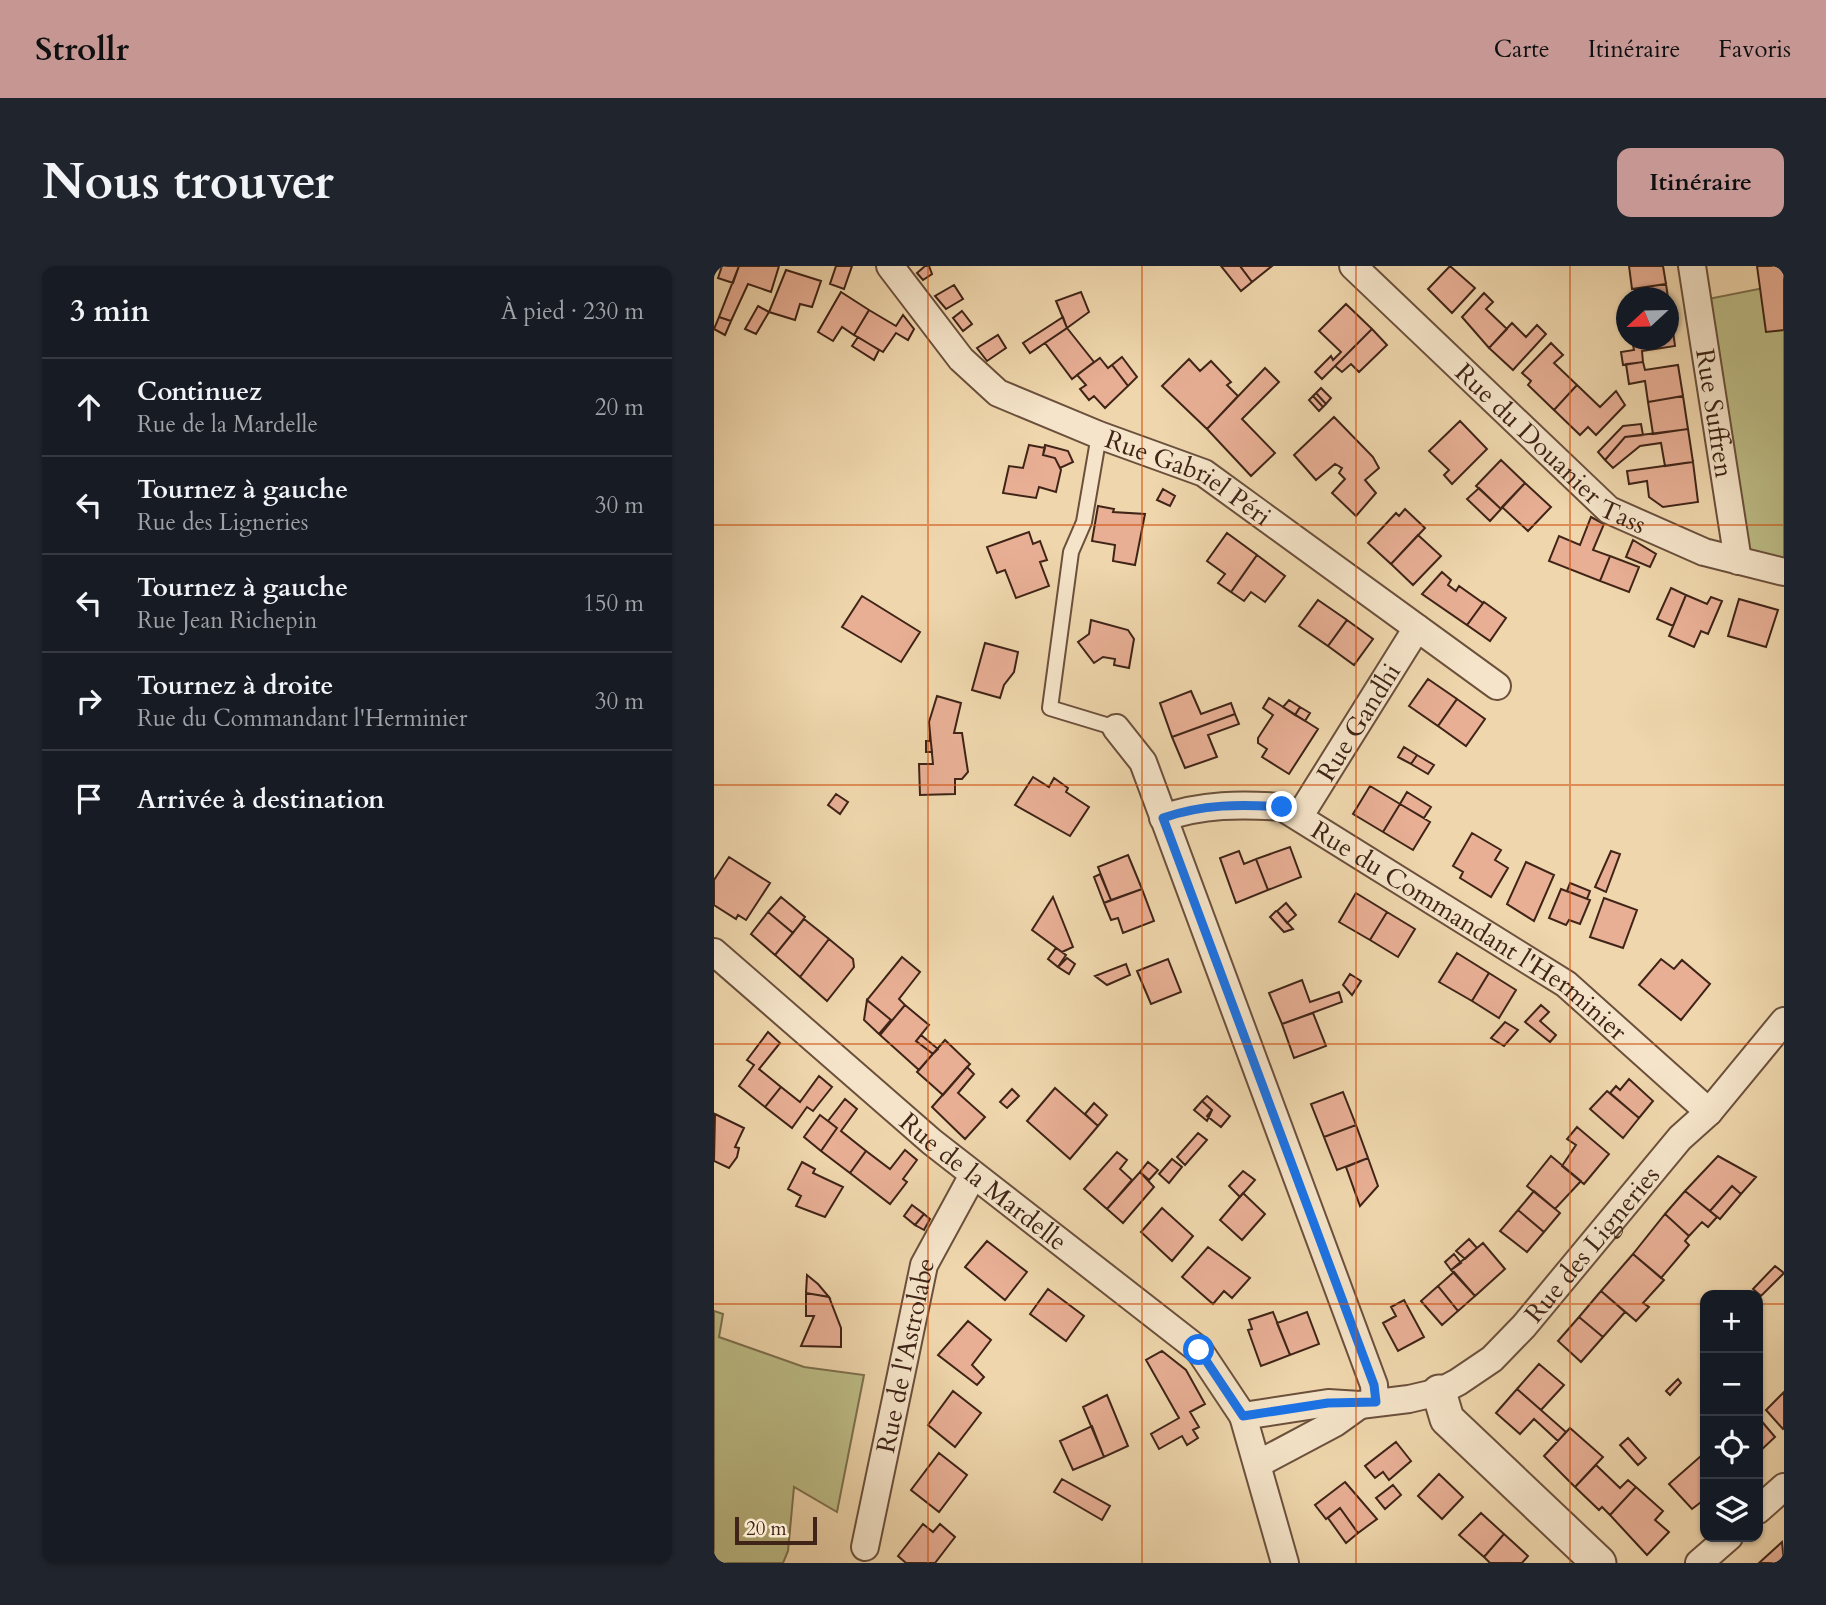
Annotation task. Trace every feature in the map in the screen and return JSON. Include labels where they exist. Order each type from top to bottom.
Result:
[{"type":"street","name":"Rue Gabriel Péri","points":[[890,266],[961,359],[998,393],[1099,436],[1204,473],[1497,686]]},
{"type":"street","name":"Rue du Douanier Tass","points":[[1353,266],[1609,510],[1704,552],[1784,572]]},
{"type":"street","name":"Rue Suffren","points":[[1692,266],[1738,561]]},
{"type":"street","name":"Rue Gandhi","points":[[1299,817],[1417,628]]},
{"type":"street","points":[[1116,728],[1143,762],[1374,1385],[1368,1403]]},
{"type":"street","name":"Rue du Commandant l'Herminier","points":[[1163,818],[1181,811],[1244,804],[1282,807],[1566,984],[1709,1112]]},
{"type":"street","name":"Rue de la Mardelle","points":[[714,952],[973,1175],[1199,1350],[1243,1416]]},
{"type":"street","name":"Rue des Ligneries","points":[[1243,1416],[1328,1403],[1368,1403],[1439,1392],[1492,1359],[1681,1138],[1709,1112],[1784,1021]]},
{"type":"street","name":"Rue de l'Astrolabe","points":[[865,1547],[924,1265],[973,1175]]},
{"type":"street","points":[[1439,1392],[1447,1419],[1599,1563]]},
{"type":"street","name":"Rue des Ligneries","points":[[1258,1464],[1368,1403]]},
{"type":"street","points":[[1243,1416],[1289,1559]]},
{"type":"street","points":[[1763,1506],[1784,1487]]},
{"type":"street","points":[[1699,1563],[1722,1542]]},
{"type":"lane","points":[[1099,436],[1084,522],[1071,552],[1050,708],[1116,728]]},
{"type":"green space","points":[[1784,284],[1784,572],[1738,561],[1698,301]]},
{"type":"green space","points":[[714,1311],[723,1314],[719,1337],[804,1367],[864,1375],[837,1512],[794,1487],[788,1551],[783,1563],[714,1563]]},
{"type":"building","points":[[722,266],[739,266],[733,283],[718,278]]},
{"type":"building","points":[[739,266],[779,266],[771,292],[748,284],[731,321],[719,317]]},
{"type":"building","points":[[836,266],[852,266],[844,289],[830,284]]},
{"type":"building","points":[[929,266],[932,274],[923,280],[917,273]]},
{"type":"building","points":[[1221,266],[1240,266],[1252,282],[1241,291]]},
{"type":"building","points":[[1240,266],[1272,266],[1252,282]]},
{"type":"building","points":[[1450,266],[1475,288],[1452,313],[1428,289]]},
{"type":"building","points":[[1629,266],[1663,266],[1666,284],[1632,287]]},
{"type":"building","points":[[1757,266],[1784,266],[1784,330],[1766,332]]},
{"type":"building","points":[[786,270],[821,281],[812,307],[800,304],[795,320],[769,312]]},
{"type":"building","points":[[1666,284],[1666,287],[1646,287]]},
{"type":"building","points":[[954,285],[963,299],[946,309],[935,296]]},
{"type":"building","points":[[841,292],[869,310],[854,335],[842,327],[833,341],[818,332]]},
{"type":"building","points":[[1081,292],[1089,312],[1067,328],[1056,301]]},
{"type":"building","points":[[1484,293],[1493,302],[1486,309],[1507,329],[1489,348],[1462,317]]},
{"type":"building","points":[[1346,304],[1372,329],[1322,379],[1315,372],[1331,356],[1333,360],[1341,352],[1319,331]]},
{"type":"building","points":[[758,306],[769,312],[756,334],[745,329]]},
{"type":"building","points":[[869,310],[896,326],[903,315],[914,329],[908,340],[896,333],[883,352],[854,335]]},
{"type":"building","points":[[962,311],[972,324],[963,331],[953,318]]},
{"type":"building","points":[[719,317],[731,321],[725,335],[714,329]]},
{"type":"building","points":[[1063,317],[1067,328],[1030,353],[1023,343]]},
{"type":"building","points":[[1512,323],[1526,337],[1537,325],[1546,334],[1513,370],[1489,348]]},
{"type":"building","points":[[1067,328],[1094,362],[1072,379],[1045,343]]},
{"type":"building","points":[[1372,329],[1387,345],[1359,372],[1351,364],[1342,372],[1335,366]]},
{"type":"building","points":[[998,335],[1006,348],[987,361],[977,348]]},
{"type":"building","points":[[858,337],[879,350],[874,360],[852,346]]},
{"type":"building","points":[[1551,343],[1563,355],[1554,363],[1577,385],[1554,410],[1528,385],[1531,381],[1522,373]]},
{"type":"building","points":[[1649,350],[1642,351],[1643,362],[1623,365],[1621,352]]},
{"type":"building","points":[[1122,357],[1137,377],[1128,386],[1112,365]]},
{"type":"building","points":[[1100,358],[1108,368],[1112,365],[1128,386],[1105,408],[1094,396],[1089,400],[1080,389],[1086,385],[1077,375]]},
{"type":"building","points":[[1189,359],[1200,371],[1211,361],[1231,382],[1227,385],[1238,396],[1207,429],[1162,386]]},
{"type":"building","points":[[1643,362],[1645,370],[1678,365],[1683,396],[1648,402],[1645,381],[1629,384],[1626,364]]},
{"type":"building","points":[[1265,368],[1279,382],[1242,419],[1275,453],[1251,476],[1207,429]]},
{"type":"building","points":[[1577,385],[1600,407],[1616,391],[1625,405],[1596,435],[1588,427],[1580,435],[1554,410]]},
{"type":"building","points":[[1321,388],[1331,398],[1326,404],[1316,393]]},
{"type":"building","points":[[1316,393],[1326,404],[1323,407],[1313,396]]},
{"type":"building","points":[[1313,396],[1323,407],[1319,411],[1309,400]]},
{"type":"building","points":[[1683,396],[1688,429],[1653,434],[1648,402]]},
{"type":"building","points":[[1334,417],[1373,457],[1379,468],[1365,480],[1376,493],[1356,516],[1332,493],[1345,479],[1339,473],[1342,468],[1335,464],[1316,480],[1294,455]]},
{"type":"building","points":[[1460,421],[1487,449],[1452,484],[1444,475],[1449,470],[1429,451]]},
{"type":"building","points":[[1641,424],[1643,435],[1625,437],[1605,460],[1598,452],[1623,426]]},
{"type":"building","points":[[1688,429],[1693,462],[1665,466],[1661,443],[1640,446],[1613,468],[1605,460],[1625,437]]},
{"type":"building","points":[[1029,445],[1045,448],[1043,455],[1055,458],[1061,470],[1056,492],[1039,487],[1036,498],[1003,493],[1009,466],[1023,468]]},
{"type":"building","points":[[1045,445],[1068,451],[1073,462],[1060,468],[1055,458],[1043,455]]},
{"type":"building","points":[[1501,460],[1525,483],[1501,509],[1476,486]]},
{"type":"building","points":[[1693,462],[1698,502],[1663,507],[1649,497],[1647,481],[1629,484],[1627,471]]},
{"type":"building","points":[[1525,483],[1551,507],[1528,531],[1502,507]]},
{"type":"building","points":[[1479,488],[1501,509],[1490,521],[1467,499]]},
{"type":"building","points":[[1163,489],[1175,496],[1170,506],[1157,500]]},
{"type":"building","points":[[1098,506],[1114,509],[1113,512],[1145,514],[1135,565],[1113,561],[1115,545],[1092,541]]},
{"type":"building","points":[[1405,509],[1425,528],[1391,564],[1368,543],[1396,513],[1399,516]]},
{"type":"building","points":[[1591,517],[1604,524],[1593,550],[1610,556],[1600,581],[1549,561],[1559,536],[1580,545]]},
{"type":"building","points":[[1029,532],[1033,544],[1040,541],[1047,560],[1040,562],[1049,586],[1016,598],[1005,570],[997,573],[987,547]]},
{"type":"building","points":[[1227,533],[1257,555],[1231,592],[1218,583],[1225,574],[1207,561]]},
{"type":"building","points":[[1418,535],[1441,556],[1413,585],[1391,564]]},
{"type":"building","points":[[1633,540],[1656,554],[1650,567],[1626,557]]},
{"type":"building","points":[[1257,555],[1285,576],[1265,602],[1251,592],[1244,601],[1231,592]]},
{"type":"building","points":[[1610,556],[1639,567],[1629,592],[1600,581]]},
{"type":"building","points":[[1442,572],[1451,580],[1448,585],[1456,591],[1459,586],[1483,603],[1467,625],[1422,594]]},
{"type":"building","points":[[1671,588],[1686,595],[1673,626],[1657,619]]},
{"type":"building","points":[[1686,595],[1707,604],[1711,597],[1722,601],[1708,634],[1701,631],[1694,647],[1669,636]]},
{"type":"building","points":[[862,596],[920,632],[901,662],[842,627]]},
{"type":"building","points":[[1739,599],[1778,610],[1766,647],[1728,636]]},
{"type":"building","points":[[1318,600],[1347,620],[1328,646],[1299,626]]},
{"type":"building","points":[[1484,602],[1506,618],[1490,641],[1467,625]]},
{"type":"building","points":[[1091,620],[1128,630],[1134,639],[1129,668],[1114,665],[1115,659],[1103,657],[1094,663],[1078,642],[1089,634]]},
{"type":"building","points":[[1347,620],[1373,639],[1354,665],[1328,646]]},
{"type":"building","points":[[985,643],[1018,652],[1014,672],[1004,685],[1000,698],[972,690]]},
{"type":"building","points":[[1428,679],[1457,699],[1438,726],[1409,706]]},
{"type":"building","points":[[1191,691],[1201,714],[1231,703],[1235,714],[1172,737],[1160,703]]},
{"type":"building","points":[[937,696],[961,703],[954,733],[962,733],[968,772],[962,779],[955,779],[955,794],[920,795],[919,764],[933,764],[929,722]]},
{"type":"building","points":[[1269,698],[1318,729],[1289,774],[1262,757],[1267,749],[1258,743],[1258,738],[1273,715],[1263,708]]},
{"type":"building","points":[[1457,699],[1485,719],[1466,746],[1438,726]]},
{"type":"building","points":[[1289,700],[1300,707],[1295,715],[1283,707]]},
{"type":"building","points":[[1300,707],[1310,713],[1305,721],[1295,715]]},
{"type":"building","points":[[1235,714],[1239,724],[1208,735],[1217,757],[1185,768],[1172,737]]},
{"type":"building","points":[[930,734],[932,752],[926,752],[926,741],[930,741]]},
{"type":"building","points":[[1404,747],[1417,755],[1411,764],[1398,757]]},
{"type":"building","points":[[1417,755],[1434,765],[1428,774],[1411,764]]},
{"type":"building","points":[[1033,777],[1049,787],[1054,778],[1068,788],[1066,792],[1089,807],[1070,836],[1015,805]]},
{"type":"building","points":[[1370,786],[1400,804],[1383,832],[1353,814]]},
{"type":"building","points":[[1407,792],[1431,807],[1424,818],[1400,804]]},
{"type":"building","points":[[836,794],[848,802],[840,814],[828,805]]},
{"type":"building","points":[[1400,804],[1430,822],[1413,850],[1383,832]]},
{"type":"building","points":[[1472,833],[1501,850],[1495,860],[1508,868],[1491,897],[1460,878],[1463,872],[1453,866]]},
{"type":"building","points":[[1290,847],[1301,877],[1268,890],[1256,859]]},
{"type":"building","points":[[1239,851],[1244,864],[1256,859],[1268,890],[1236,903],[1220,858]]},
{"type":"building","points":[[1611,851],[1620,854],[1606,892],[1595,887]]},
{"type":"building","points":[[1128,855],[1142,889],[1111,900],[1098,867]]},
{"type":"building","points":[[729,857],[770,883],[746,920],[738,915],[736,919],[714,905],[714,880]]},
{"type":"building","points":[[1526,862],[1554,875],[1534,921],[1507,904]]},
{"type":"building","points":[[1100,874],[1111,900],[1104,903],[1094,877]]},
{"type":"building","points":[[1570,883],[1590,891],[1587,899],[1567,891]]},
{"type":"building","points":[[1142,889],[1154,921],[1123,933],[1118,918],[1111,920],[1104,903]]},
{"type":"building","points":[[1561,889],[1590,900],[1580,924],[1569,920],[1566,925],[1549,918]]},
{"type":"building","points":[[1356,893],[1387,912],[1370,940],[1339,922]]},
{"type":"building","points":[[781,897],[805,917],[793,933],[768,912]]},
{"type":"building","points":[[1053,897],[1073,947],[1062,952],[1032,930]]},
{"type":"building","points":[[1604,898],[1637,910],[1623,948],[1590,937]]},
{"type":"building","points":[[1286,903],[1296,915],[1287,923],[1277,911]]},
{"type":"building","points":[[1276,911],[1293,929],[1284,932],[1270,917]]},
{"type":"building","points":[[768,912],[793,933],[775,955],[751,934]]},
{"type":"building","points":[[1387,912],[1415,929],[1398,957],[1370,940]]},
{"type":"building","points":[[804,919],[829,939],[800,977],[775,955]]},
{"type":"building","points":[[829,939],[853,959],[854,967],[827,1001],[800,977]]},
{"type":"building","points":[[1056,948],[1066,955],[1058,967],[1048,959]]},
{"type":"building","points":[[1457,953],[1489,973],[1472,1001],[1439,982]]},
{"type":"building","points":[[902,957],[920,972],[899,999],[905,1005],[880,1035],[891,1020],[867,1000]]},
{"type":"building","points":[[1067,958],[1075,964],[1069,974],[1058,967]]},
{"type":"building","points":[[1168,959],[1181,992],[1151,1004],[1137,971]]},
{"type":"building","points":[[1661,959],[1674,969],[1682,960],[1710,984],[1681,1020],[1639,985]]},
{"type":"building","points":[[1126,964],[1130,975],[1107,985],[1095,976]]},
{"type":"building","points":[[1489,973],[1516,990],[1499,1018],[1472,1001]]},
{"type":"building","points":[[1350,974],[1361,981],[1352,995],[1343,985]]},
{"type":"building","points":[[1302,980],[1310,1002],[1339,992],[1342,1002],[1282,1024],[1269,993]]},
{"type":"building","points":[[867,1000],[891,1020],[879,1034],[864,1020]]},
{"type":"building","points":[[905,1005],[929,1025],[916,1041],[933,1054],[919,1070],[880,1035]]},
{"type":"building","points":[[1541,1005],[1549,1012],[1540,1021],[1556,1035],[1550,1042],[1525,1022]]},
{"type":"building","points":[[1313,1013],[1326,1046],[1294,1058],[1282,1024]]},
{"type":"building","points":[[1505,1022],[1518,1030],[1504,1046],[1491,1038]]},
{"type":"building","points":[[768,1032],[780,1043],[759,1069],[781,1087],[765,1107],[739,1086],[754,1065],[747,1060]]},
{"type":"building","points":[[921,1035],[938,1049],[933,1054],[916,1041]]},
{"type":"building","points":[[945,1040],[970,1064],[943,1095],[917,1072]]},
{"type":"building","points":[[967,1067],[974,1074],[958,1093],[985,1117],[965,1139],[932,1107]]},
{"type":"building","points":[[819,1076],[832,1087],[813,1111],[807,1107],[792,1128],[765,1107],[781,1087],[800,1102]]},
{"type":"building","points":[[1629,1079],[1653,1101],[1639,1118],[1610,1093],[1616,1086],[1620,1090]]},
{"type":"building","points":[[1055,1088],[1098,1126],[1070,1159],[1027,1121]]},
{"type":"building","points":[[1012,1089],[1019,1096],[1007,1108],[1000,1102]]},
{"type":"building","points":[[1607,1091],[1639,1118],[1623,1138],[1590,1109]]},
{"type":"building","points":[[1343,1092],[1356,1125],[1324,1137],[1311,1104]]},
{"type":"building","points":[[1207,1096],[1230,1116],[1221,1127],[1207,1116],[1212,1110],[1202,1101]]},
{"type":"building","points":[[845,1099],[857,1109],[841,1131],[866,1151],[850,1173],[821,1151],[837,1128],[828,1121]]},
{"type":"building","points":[[1202,1101],[1212,1110],[1207,1121],[1194,1110]]},
{"type":"building","points":[[1094,1103],[1107,1115],[1098,1126],[1085,1114]]},
{"type":"building","points":[[715,1114],[744,1128],[735,1147],[739,1148],[737,1157],[729,1168],[714,1161]]},
{"type":"building","points":[[820,1115],[837,1128],[821,1151],[804,1137]]},
{"type":"building","points":[[1356,1125],[1368,1158],[1337,1170],[1324,1137]]},
{"type":"building","points":[[1577,1127],[1609,1154],[1584,1184],[1562,1166],[1576,1145],[1567,1139]]},
{"type":"building","points":[[1198,1133],[1207,1140],[1185,1165],[1177,1157]]},
{"type":"building","points":[[905,1150],[917,1160],[903,1179],[907,1182],[890,1204],[850,1173],[866,1151],[890,1169]]},
{"type":"building","points":[[1117,1152],[1127,1160],[1120,1169],[1132,1180],[1107,1209],[1084,1189]]},
{"type":"building","points":[[1551,1156],[1581,1181],[1555,1209],[1527,1186]]},
{"type":"building","points":[[1718,1156],[1756,1177],[1741,1194],[1732,1186],[1710,1211],[1685,1191]]},
{"type":"building","points":[[1368,1158],[1378,1186],[1360,1206],[1346,1167]]},
{"type":"building","points":[[1172,1159],[1182,1167],[1169,1183],[1159,1174]]},
{"type":"building","points":[[802,1162],[815,1169],[813,1173],[843,1187],[825,1217],[796,1206],[801,1196],[788,1189]]},
{"type":"building","points":[[1148,1162],[1158,1170],[1149,1180],[1140,1172]]},
{"type":"building","points":[[1243,1171],[1255,1180],[1240,1197],[1229,1186]]},
{"type":"building","points":[[1140,1172],[1154,1187],[1123,1223],[1107,1209]]},
{"type":"building","points":[[1732,1186],[1741,1194],[1720,1219],[1710,1211]]},
{"type":"building","points":[[1534,1191],[1560,1213],[1544,1232],[1518,1210]]},
{"type":"building","points":[[1685,1191],[1717,1217],[1708,1227],[1702,1222],[1689,1236],[1665,1214]]},
{"type":"building","points":[[1243,1193],[1265,1214],[1242,1240],[1220,1220]]},
{"type":"building","points":[[912,1205],[924,1214],[915,1225],[904,1216]]},
{"type":"building","points":[[1162,1208],[1193,1236],[1172,1261],[1141,1232]]},
{"type":"building","points":[[1518,1210],[1544,1232],[1527,1252],[1500,1231]]},
{"type":"building","points":[[924,1214],[930,1219],[924,1230],[915,1225]]},
{"type":"building","points":[[1665,1214],[1689,1236],[1685,1241],[1689,1245],[1661,1278],[1633,1254]]},
{"type":"building","points":[[1469,1239],[1477,1248],[1465,1259],[1456,1251]]},
{"type":"building","points":[[987,1241],[1027,1272],[1005,1300],[965,1267]]},
{"type":"building","points":[[1483,1243],[1505,1269],[1475,1296],[1451,1270]]},
{"type":"building","points":[[1208,1247],[1250,1278],[1232,1298],[1224,1291],[1213,1304],[1182,1277]]},
{"type":"building","points":[[1454,1254],[1461,1263],[1451,1270],[1445,1262]]},
{"type":"building","points":[[1633,1254],[1664,1280],[1643,1303],[1649,1307],[1636,1321],[1601,1291]]},
{"type":"building","points":[[1775,1266],[1784,1273],[1763,1294],[1763,1290],[1753,1289]]},
{"type":"building","points":[[1454,1272],[1475,1296],[1458,1311],[1438,1286]]},
{"type":"building","points":[[807,1275],[818,1284],[829,1297],[806,1293]]},
{"type":"building","points":[[1438,1286],[1458,1311],[1442,1325],[1421,1301]]},
{"type":"building","points":[[1048,1289],[1084,1316],[1066,1341],[1030,1314]]},
{"type":"building","points":[[1601,1291],[1625,1312],[1603,1337],[1579,1317]]},
{"type":"building","points":[[806,1293],[829,1297],[841,1328],[841,1347],[801,1346],[814,1316],[806,1316]]},
{"type":"building","points":[[1404,1300],[1424,1337],[1398,1351],[1383,1323],[1396,1316],[1391,1307]]},
{"type":"building","points":[[1273,1312],[1290,1355],[1261,1366],[1248,1330],[1252,1329],[1249,1320]]},
{"type":"building","points":[[1307,1312],[1319,1344],[1290,1355],[1277,1323]]},
{"type":"building","points":[[1579,1317],[1603,1337],[1581,1362],[1558,1341]]},
{"type":"building","points":[[968,1321],[991,1340],[972,1365],[984,1377],[977,1385],[938,1355]]},
{"type":"building","points":[[1162,1351],[1186,1370],[1205,1404],[1190,1412],[1199,1427],[1193,1430],[1198,1438],[1187,1445],[1182,1436],[1159,1449],[1151,1434],[1179,1418],[1146,1360]]},
{"type":"building","points":[[1539,1364],[1564,1385],[1541,1410],[1517,1389]]},
{"type":"building","points":[[1678,1379],[1681,1383],[1670,1395],[1666,1391]]},
{"type":"building","points":[[1517,1389],[1566,1432],[1558,1441],[1534,1419],[1520,1434],[1496,1413]]},
{"type":"building","points":[[953,1391],[981,1413],[955,1447],[928,1425]]},
{"type":"building","points":[[1784,1392],[1784,1428],[1783,1429],[1766,1410]]},
{"type":"building","points":[[1107,1395],[1128,1446],[1104,1457],[1083,1407]]},
{"type":"building","points":[[1763,1423],[1775,1437],[1763,1448]]},
{"type":"building","points":[[1092,1426],[1104,1457],[1073,1470],[1060,1441]]},
{"type":"building","points":[[1570,1428],[1603,1457],[1575,1487],[1544,1456]]},
{"type":"building","points":[[1628,1438],[1646,1458],[1638,1465],[1620,1445]]},
{"type":"building","points":[[1396,1442],[1411,1461],[1389,1480],[1383,1472],[1375,1478],[1365,1466]]},
{"type":"building","points":[[939,1453],[967,1475],[939,1512],[911,1490]]},
{"type":"building","points":[[1700,1457],[1700,1503],[1692,1509],[1669,1484]]},
{"type":"building","points":[[1596,1465],[1620,1488],[1628,1480],[1636,1487],[1610,1515],[1602,1507],[1599,1510],[1575,1487]]},
{"type":"building","points":[[1439,1474],[1463,1497],[1442,1519],[1418,1496]]},
{"type":"building","points":[[1062,1479],[1110,1506],[1102,1520],[1054,1492]]},
{"type":"building","points":[[1345,1482],[1377,1519],[1358,1533],[1340,1508],[1326,1519],[1315,1505]]},
{"type":"building","points":[[1393,1485],[1401,1495],[1385,1509],[1376,1498]]},
{"type":"building","points":[[1636,1487],[1663,1511],[1655,1520],[1669,1532],[1647,1555],[1610,1515]]},
{"type":"building","points":[[1340,1508],[1358,1533],[1346,1543],[1328,1518]]},
{"type":"building","points":[[1481,1513],[1504,1534],[1484,1557],[1459,1535]]},
{"type":"building","points":[[923,1524],[933,1532],[940,1524],[955,1537],[935,1563],[906,1563],[898,1556]]},
{"type":"building","points":[[1504,1534],[1528,1556],[1522,1563],[1490,1563],[1484,1557]]},
{"type":"building","points":[[1782,1542],[1784,1563],[1759,1563]]},
{"type":"route","points":[[1199,1350],[1243,1416],[1328,1403],[1360,1405],[1376,1402],[1374,1385],[1163,818],[1181,811],[1244,804],[1282,807]]}]
